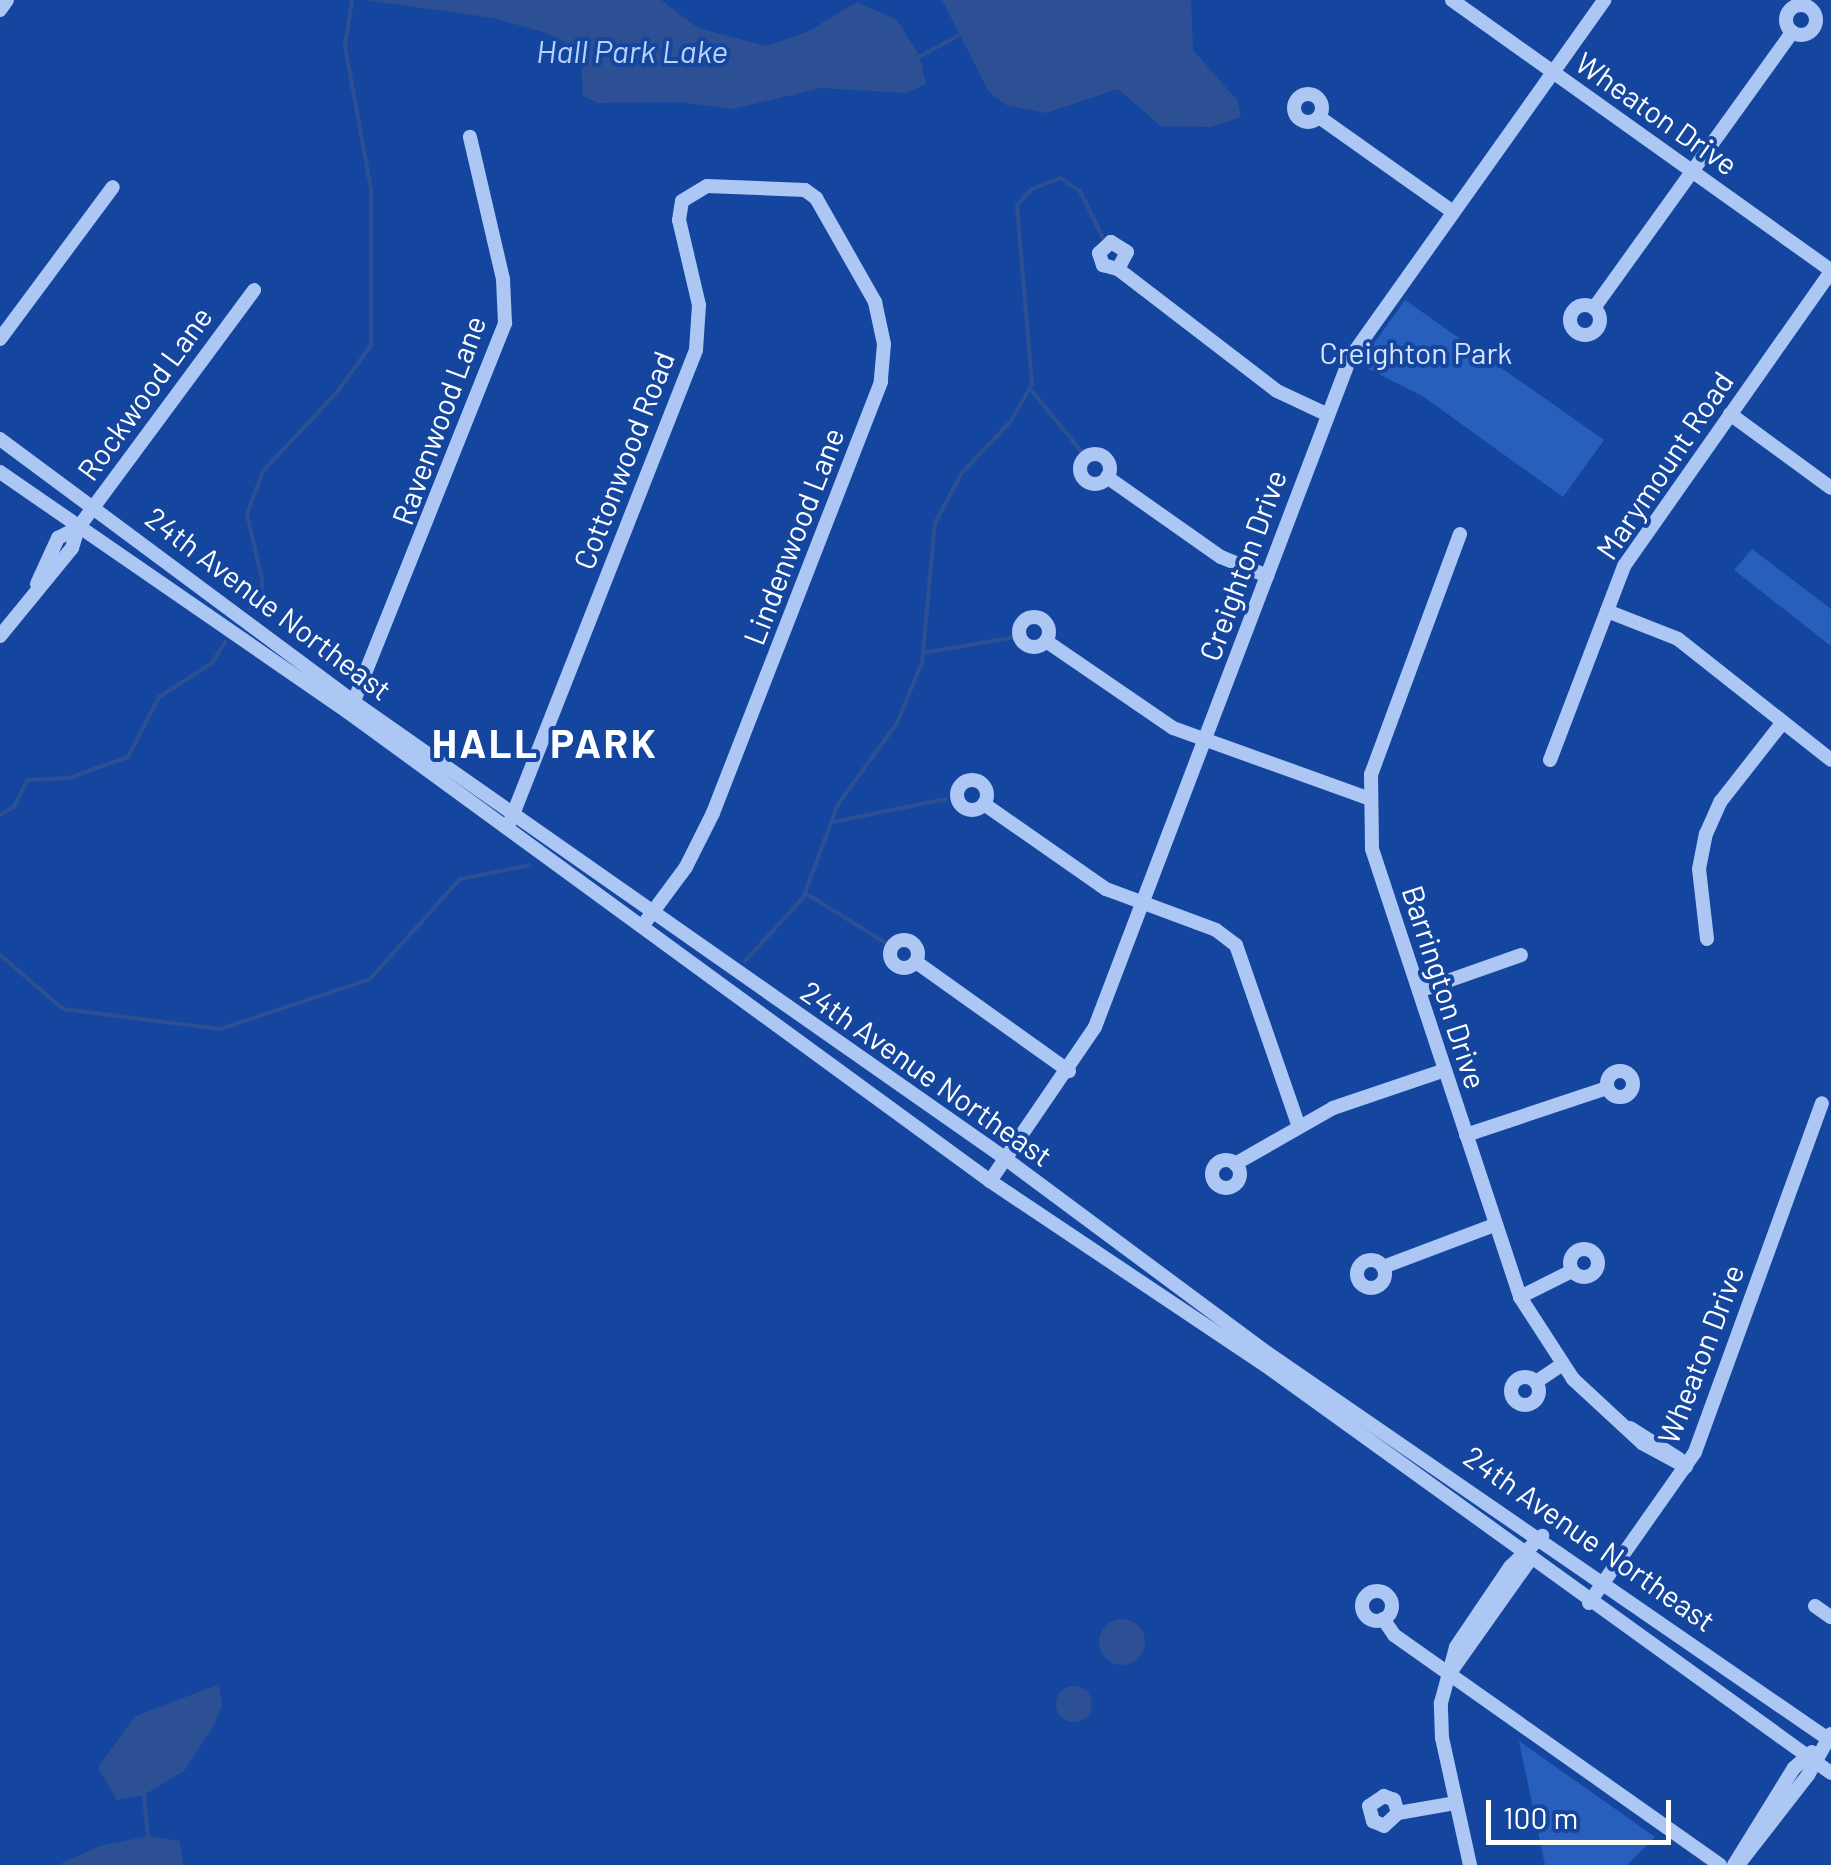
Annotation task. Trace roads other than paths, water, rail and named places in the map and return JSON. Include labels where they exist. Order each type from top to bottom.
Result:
[{"type":"street","points":[[0,10],[7,0]]},
{"type":"street","name":"Wheaton Drive","points":[[1452,0],[1831,271]]},
{"type":"street","name":"Creighton Drive","points":[[990,1181],[1095,1027],[1350,358],[1604,0]]},
{"type":"street","points":[[1594,308],[1792,32]]},
{"type":"street","points":[[1319,116],[1452,212]]},
{"type":"street","name":"Ravenwood Lane","points":[[352,708],[506,323],[503,279],[470,137]]},
{"type":"street","points":[[0,340],[113,187]]},
{"type":"street","name":"Cottonwood Road","points":[[510,822],[696,350],[700,314],[680,220],[682,201],[697,187],[778,187]]},
{"type":"street","name":"Lindenwood Lane","points":[[647,919],[686,868],[713,813],[881,382],[882,330],[869,290],[816,198],[778,187]]},
{"type":"street","points":[[1118,270],[1278,391],[1326,414]]},
{"type":"street","name":"Marymount Road","points":[[1550,760],[1632,552],[1831,271]]},
{"type":"street","name":"Rockwood Lane","points":[[0,636],[36,586],[58,538],[78,528],[254,290]]},
{"type":"street","points":[[1730,414],[1831,488]]},
{"type":"street","name":"24th Avenue Northeast","points":[[0,438],[94,506],[352,708],[510,822],[647,919],[1006,1159],[1266,1352],[1542,1536],[1830,1738]]},
{"type":"street","name":"24th Avenue Northeast","points":[[0,472],[78,528],[352,708]]},
{"type":"street","points":[[1107,478],[1221,557],[1266,576]]},
{"type":"street","name":"Barrington Drive","points":[[1460,534],[1382,738],[1367,798],[1379,876],[1520,1297],[1561,1365],[1626,1426],[1666,1446],[1686,1466]]},
{"type":"street","points":[[1607,611],[1678,639],[1831,760]]},
{"type":"street","points":[[1046,641],[1161,722],[1367,798]]},
{"type":"street","points":[[1707,939],[1699,869],[1706,834],[1721,801],[1784,722]]},
{"type":"street","points":[[984,804],[1092,881],[1236,945],[1298,1124]]},
{"type":"street","name":"24th Avenue Northeast","points":[[647,919],[990,1181],[1272,1370],[1526,1558],[1831,1773]]},
{"type":"street","points":[[1419,991],[1521,955]]},
{"type":"street","points":[[916,962],[1068,1071]]},
{"type":"street","points":[[1235,1164],[1298,1124],[1444,1070]]},
{"type":"street","points":[[1466,1135],[1607,1088]]},
{"type":"street","name":"Wheaton Drive","points":[[1589,1603],[1686,1466],[1822,1103]]},
{"type":"street","points":[[1383,1267],[1494,1225]]},
{"type":"street","points":[[1520,1297],[1572,1271]]},
{"type":"street","points":[[1536,1382],[1561,1365]]},
{"type":"street","points":[[1470,1865],[1440,1724],[1448,1674],[1456,1647],[1542,1536]]},
{"type":"street","points":[[1814,1606],[1831,1618]]},
{"type":"street","points":[[1383,1619],[1448,1674],[1720,1865]]},
{"type":"street","points":[[1735,1865],[1830,1738]]},
{"type":"street","points":[[1398,1814],[1456,1803]]},
{"type":"water","name":"Hall Park Lake","points":[[364,0],[661,0],[698,28],[766,46],[807,32],[857,2],[897,20],[919,55],[926,84],[906,93],[821,88],[733,109],[678,102],[598,103],[583,96],[581,59],[572,46],[549,34],[494,18]]},
{"type":"water","points":[[942,0],[1191,0],[1193,50],[1238,101],[1241,117],[1211,127],[1161,126],[1118,89],[1046,113],[1006,105],[989,92]]},
{"type":"water","points":[[1122,1619],[1138,1626],[1145,1642],[1138,1658],[1122,1665],[1106,1658],[1099,1642],[1106,1626]]},
{"type":"water","points":[[219,1684],[222,1705],[213,1727],[184,1771],[144,1795],[117,1800],[98,1768],[134,1717]]},
{"type":"water","points":[[1074,1686],[1087,1691],[1092,1704],[1087,1717],[1074,1722],[1061,1717],[1056,1704],[1061,1691]]},
{"type":"water","points":[[149,1836],[180,1841],[183,1865],[58,1865],[100,1846]]},
{"type":"waterway","points":[[250,608],[262,599],[262,579],[247,514],[263,471],[338,391],[371,345],[371,189],[345,46],[352,0]]},
{"type":"waterway","points":[[917,58],[961,34]]},
{"type":"waterway","points":[[745,961],[803,898],[838,804],[897,723],[922,662],[935,523],[961,474],[1011,421],[1032,384],[1017,205],[1032,189],[1060,178],[1080,191],[1104,240]]},
{"type":"waterway","points":[[1032,391],[1086,457]]},
{"type":"waterway","points":[[923,653],[1020,636]]},
{"type":"waterway","points":[[0,815],[14,807],[27,780],[69,778],[128,757],[159,697],[212,663],[225,642]]},
{"type":"waterway","points":[[833,822],[946,799]]},
{"type":"waterway","points":[[0,955],[63,1009],[220,1029],[370,979],[460,879],[530,865]]},
{"type":"waterway","points":[[807,894],[892,947]]},
{"type":"waterway","points":[[144,1795],[148,1838]]},
{"type":"district","name":"HALL PARK","points":[[545,742]]},
{"type":"park label","name":"Creighton Park","points":[[1416,352]]}]
